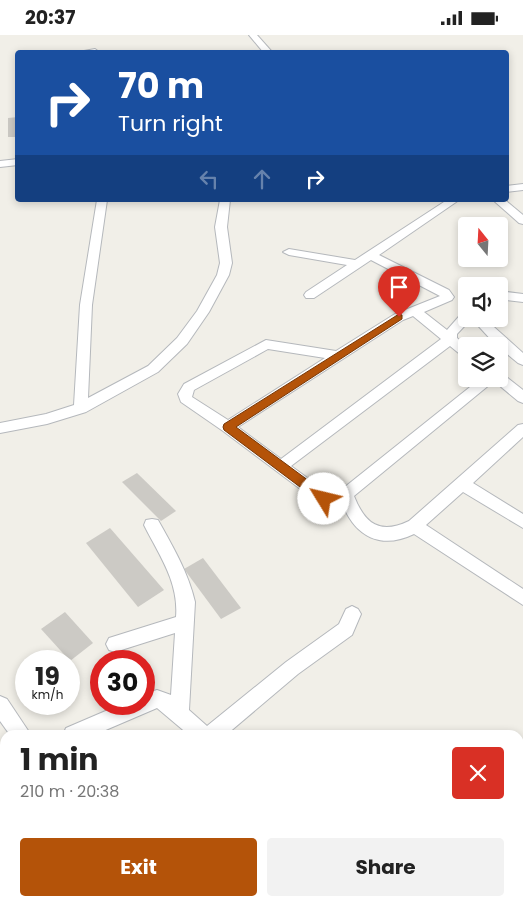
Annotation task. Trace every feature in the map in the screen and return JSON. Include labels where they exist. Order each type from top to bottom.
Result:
[{"type":"street","points":[[254,35],[266,50]]},
{"type":"street","points":[[0,164],[15,162]]},
{"type":"street","points":[[509,189],[523,187]]},
{"type":"street","points":[[81,408],[86,305],[102,202]]},
{"type":"street","points":[[0,428],[47,419],[81,408],[153,369],[182,341],[203,312],[223,275],[226,263],[221,227],[225,202]]},
{"type":"street","points":[[310,295],[451,202]]},
{"type":"street","points":[[500,202],[523,221]]},
{"type":"street","points":[[289,252],[324,257],[357,265]]},
{"type":"street","points":[[228,427],[399,317],[446,299],[447,296],[370,255]]},
{"type":"street","points":[[508,296],[523,298]]},
{"type":"street","points":[[415,311],[458,346]]},
{"type":"street","points":[[280,467],[450,339],[458,326]]},
{"type":"street","points":[[486,327],[523,360]]},
{"type":"street","points":[[338,356],[278,345],[266,345],[186,390],[186,399],[228,427],[324,499],[334,500],[346,494],[479,387]]},
{"type":"street","points":[[508,386],[523,398]]},
{"type":"street","points":[[346,494],[354,514],[363,527],[376,534],[404,533],[415,526],[523,429]]},
{"type":"street","points":[[462,484],[523,522]]},
{"type":"street","points":[[152,525],[181,580],[186,603],[179,713]]},
{"type":"street","points":[[415,526],[523,598]]},
{"type":"street","points":[[218,730],[292,668],[343,631],[352,614]]},
{"type":"street","points":[[115,644],[185,622]]},
{"type":"street","points":[[155,699],[165,701],[198,730]]},
{"type":"street","points":[[0,705],[18,730]]},
{"type":"street","points":[[85,730],[117,715]]},
{"type":"building","points":[[15,117],[15,137],[8,137],[8,118]]},
{"type":"building","points":[[137,473],[176,511],[161,521],[122,482]]},
{"type":"building","points":[[110,528],[164,590],[138,607],[86,543]]},
{"type":"building","points":[[203,558],[241,608],[221,619],[184,569]]},
{"type":"building","points":[[65,612],[93,643],[80,653],[80,650],[60,650],[41,629]]},
{"type":"route","points":[[324,499],[228,427],[399,317]]}]
